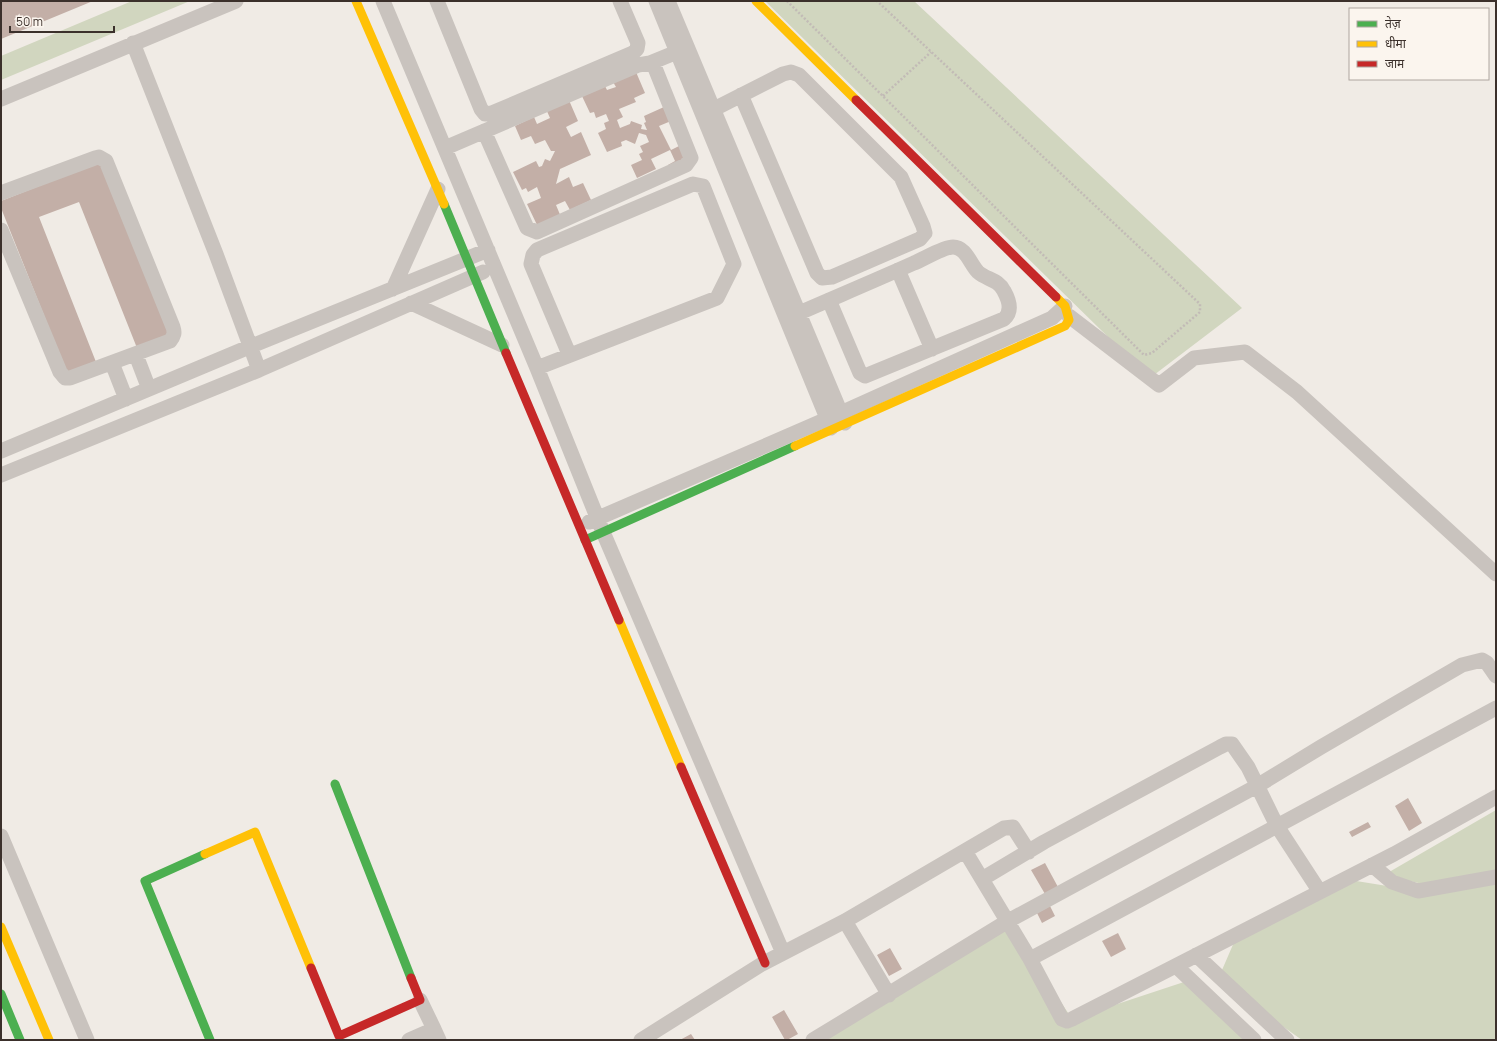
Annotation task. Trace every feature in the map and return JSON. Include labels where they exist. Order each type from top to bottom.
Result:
[{"type":"street","points":[[1,99],[236,1]]},
{"type":"street","points":[[356,1],[468,258],[502,345],[764,963]]},
{"type":"street","points":[[441,2],[481,109],[485,114],[492,113],[633,53],[637,49],[638,43],[620,1]]},
{"type":"street","points":[[656,1],[837,422]]},
{"type":"street","points":[[668,1],[800,313],[837,422]]},
{"type":"street","points":[[756,1],[1067,311],[1159,385],[1194,358],[1245,352],[1297,392],[1496,574]]},
{"type":"street","points":[[386,2],[600,525],[783,953]]},
{"type":"street","points":[[133,43],[216,254],[249,347],[259,370]]},
{"type":"street","points":[[445,148],[638,64],[650,63],[677,52]]},
{"type":"street","points":[[484,131],[527,228],[537,232],[686,166],[690,162],[690,151],[655,68],[650,63]]},
{"type":"street","points":[[714,109],[741,95],[783,74],[791,72],[798,75],[901,176],[923,226],[924,233],[920,239],[832,277],[822,278],[817,273],[741,95]]},
{"type":"street","points":[[1,193],[95,158],[99,157],[106,161],[174,332],[173,338],[170,341],[136,355],[70,378],[65,378],[61,375],[1,230]]},
{"type":"street","points":[[537,368],[569,354],[712,300],[720,294],[734,264],[703,186],[693,184],[537,250],[533,255],[531,264],[569,354]]},
{"type":"street","points":[[393,289],[438,189]]},
{"type":"street","points":[[800,313],[829,300],[948,248],[958,248],[963,251],[977,271],[1000,285],[1008,298],[1010,309],[1004,319],[865,376],[860,372],[829,300]]},
{"type":"street","points":[[1,451],[249,347],[488,250]]},
{"type":"street","points":[[1,475],[259,370],[495,267]]},
{"type":"street","points":[[898,270],[932,349]]},
{"type":"street","points":[[411,303],[502,345]]},
{"type":"street","points":[[582,533],[837,422],[1067,311]]},
{"type":"street","points":[[136,355],[149,389]]},
{"type":"street","points":[[112,363],[126,399]]},
{"type":"street","points":[[813,1040],[1008,921],[1257,786],[1321,747],[1462,666],[1482,660],[1487,663],[1496,676]]},
{"type":"street","points":[[1030,959],[1496,708]]},
{"type":"street","points":[[982,879],[1226,744],[1232,744],[1236,747],[1277,826],[1320,892]]},
{"type":"street","points":[[335,784],[420,1000],[436,1034],[409,1040]]},
{"type":"street","points":[[965,851],[1030,959],[1058,1014],[1062,1019],[1067,1021],[1372,865],[1496,797]]},
{"type":"street","points":[[641,1040],[764,963],[845,921],[1009,826],[1013,827],[1029,852]]},
{"type":"street","points":[[210,1040],[145,881],[255,832],[339,1038],[420,1000]]},
{"type":"street","points":[[1,836],[87,1040]]},
{"type":"street","points":[[1372,865],[1392,882],[1418,891],[1496,877]]},
{"type":"street","points":[[845,921],[888,995]]},
{"type":"street","points":[[1,927],[49,1040]]},
{"type":"street","points":[[1196,956],[1287,1040]]},
{"type":"street","points":[[1176,966],[1254,1040]]},
{"type":"street","points":[[1,994],[20,1040]]},
{"type":"path","points":[[787,1],[1144,355],[1152,353],[1200,312],[1200,304],[877,1]]},
{"type":"path","points":[[883,96],[932,52]]},
{"type":"green space","points":[[132,1],[190,1],[1,80],[1,56]]},
{"type":"green space","points":[[765,1],[914,1],[1242,308],[1150,378]]},
{"type":"green space","points":[[1496,810],[1496,873],[1440,888],[1384,875]]},
{"type":"green space","points":[[1344,879],[1418,891],[1496,883],[1496,1040],[1302,1040],[1236,993],[1219,977],[1238,933]]},
{"type":"green space","points":[[1008,921],[1072,1019],[1190,980],[1254,1040],[822,1040]]},
{"type":"building","points":[[1,1],[93,1],[1,39]]},
{"type":"building","points":[[636,72],[645,93],[634,98],[636,102],[619,109],[623,117],[617,120],[620,128],[630,124],[631,121],[642,125],[641,129],[647,130],[644,123],[646,122],[644,116],[664,107],[671,121],[659,126],[671,150],[681,145],[687,158],[669,167],[668,165],[675,161],[670,150],[651,159],[656,169],[637,178],[631,165],[642,160],[639,154],[643,152],[640,146],[649,142],[646,135],[639,133],[635,144],[626,140],[621,142],[622,146],[607,152],[598,133],[606,129],[604,123],[609,121],[606,114],[596,118],[594,112],[590,113],[581,94],[604,84],[607,90],[616,87],[613,82]]},
{"type":"building","points":[[568,98],[578,121],[566,127],[571,137],[581,132],[591,155],[560,169],[556,184],[569,177],[573,187],[583,183],[591,200],[570,210],[565,201],[556,205],[561,217],[538,227],[527,204],[541,198],[537,187],[528,192],[526,188],[522,190],[513,172],[536,161],[539,167],[542,166],[545,159],[550,161],[555,151],[551,151],[545,140],[535,144],[531,136],[521,140],[515,126],[534,117],[537,124],[550,118],[546,109]]},
{"type":"building","points":[[100,162],[169,335],[137,348],[79,202],[39,217],[96,362],[67,373],[1,208],[1,201]]},
{"type":"building","points":[[1408,798],[1422,823],[1409,831],[1395,806]]},
{"type":"building","points":[[1368,822],[1371,827],[1352,837],[1349,832]]},
{"type":"building","points":[[1045,863],[1058,887],[1045,894],[1031,870]]},
{"type":"building","points":[[1050,906],[1055,916],[1042,923],[1037,913]]},
{"type":"building","points":[[1118,933],[1126,949],[1111,957],[1102,941]]},
{"type":"building","points":[[890,948],[902,969],[889,976],[877,955]]},
{"type":"building","points":[[784,1010],[798,1034],[787,1040],[785,1040],[772,1017]]},
{"type":"building","points":[[691,1034],[695,1040],[680,1040]]},
{"type":"traffic: fast","points":[[444,204],[506,353]]},
{"type":"traffic: fast","points":[[585,540],[795,446]]},
{"type":"traffic: fast","points":[[335,784],[411,978]]},
{"type":"traffic: fast","points":[[205,854],[145,881],[210,1040]]},
{"type":"traffic: fast","points":[[1,994],[20,1040]]},
{"type":"traffic: slow","points":[[356,1],[444,204]]},
{"type":"traffic: slow","points":[[756,1],[856,100]]},
{"type":"traffic: slow","points":[[795,446],[1065,326],[1069,320],[1065,306],[1056,297]]},
{"type":"traffic: slow","points":[[619,620],[681,767]]},
{"type":"traffic: slow","points":[[205,854],[255,832],[311,968]]},
{"type":"traffic: slow","points":[[1,927],[49,1040]]},
{"type":"traffic: jam","points":[[856,100],[1056,297]]},
{"type":"traffic: jam","points":[[506,353],[619,620]]},
{"type":"traffic: jam","points":[[681,767],[765,963]]},
{"type":"traffic: jam","points":[[311,968],[339,1036],[420,1000],[411,978]]}]
